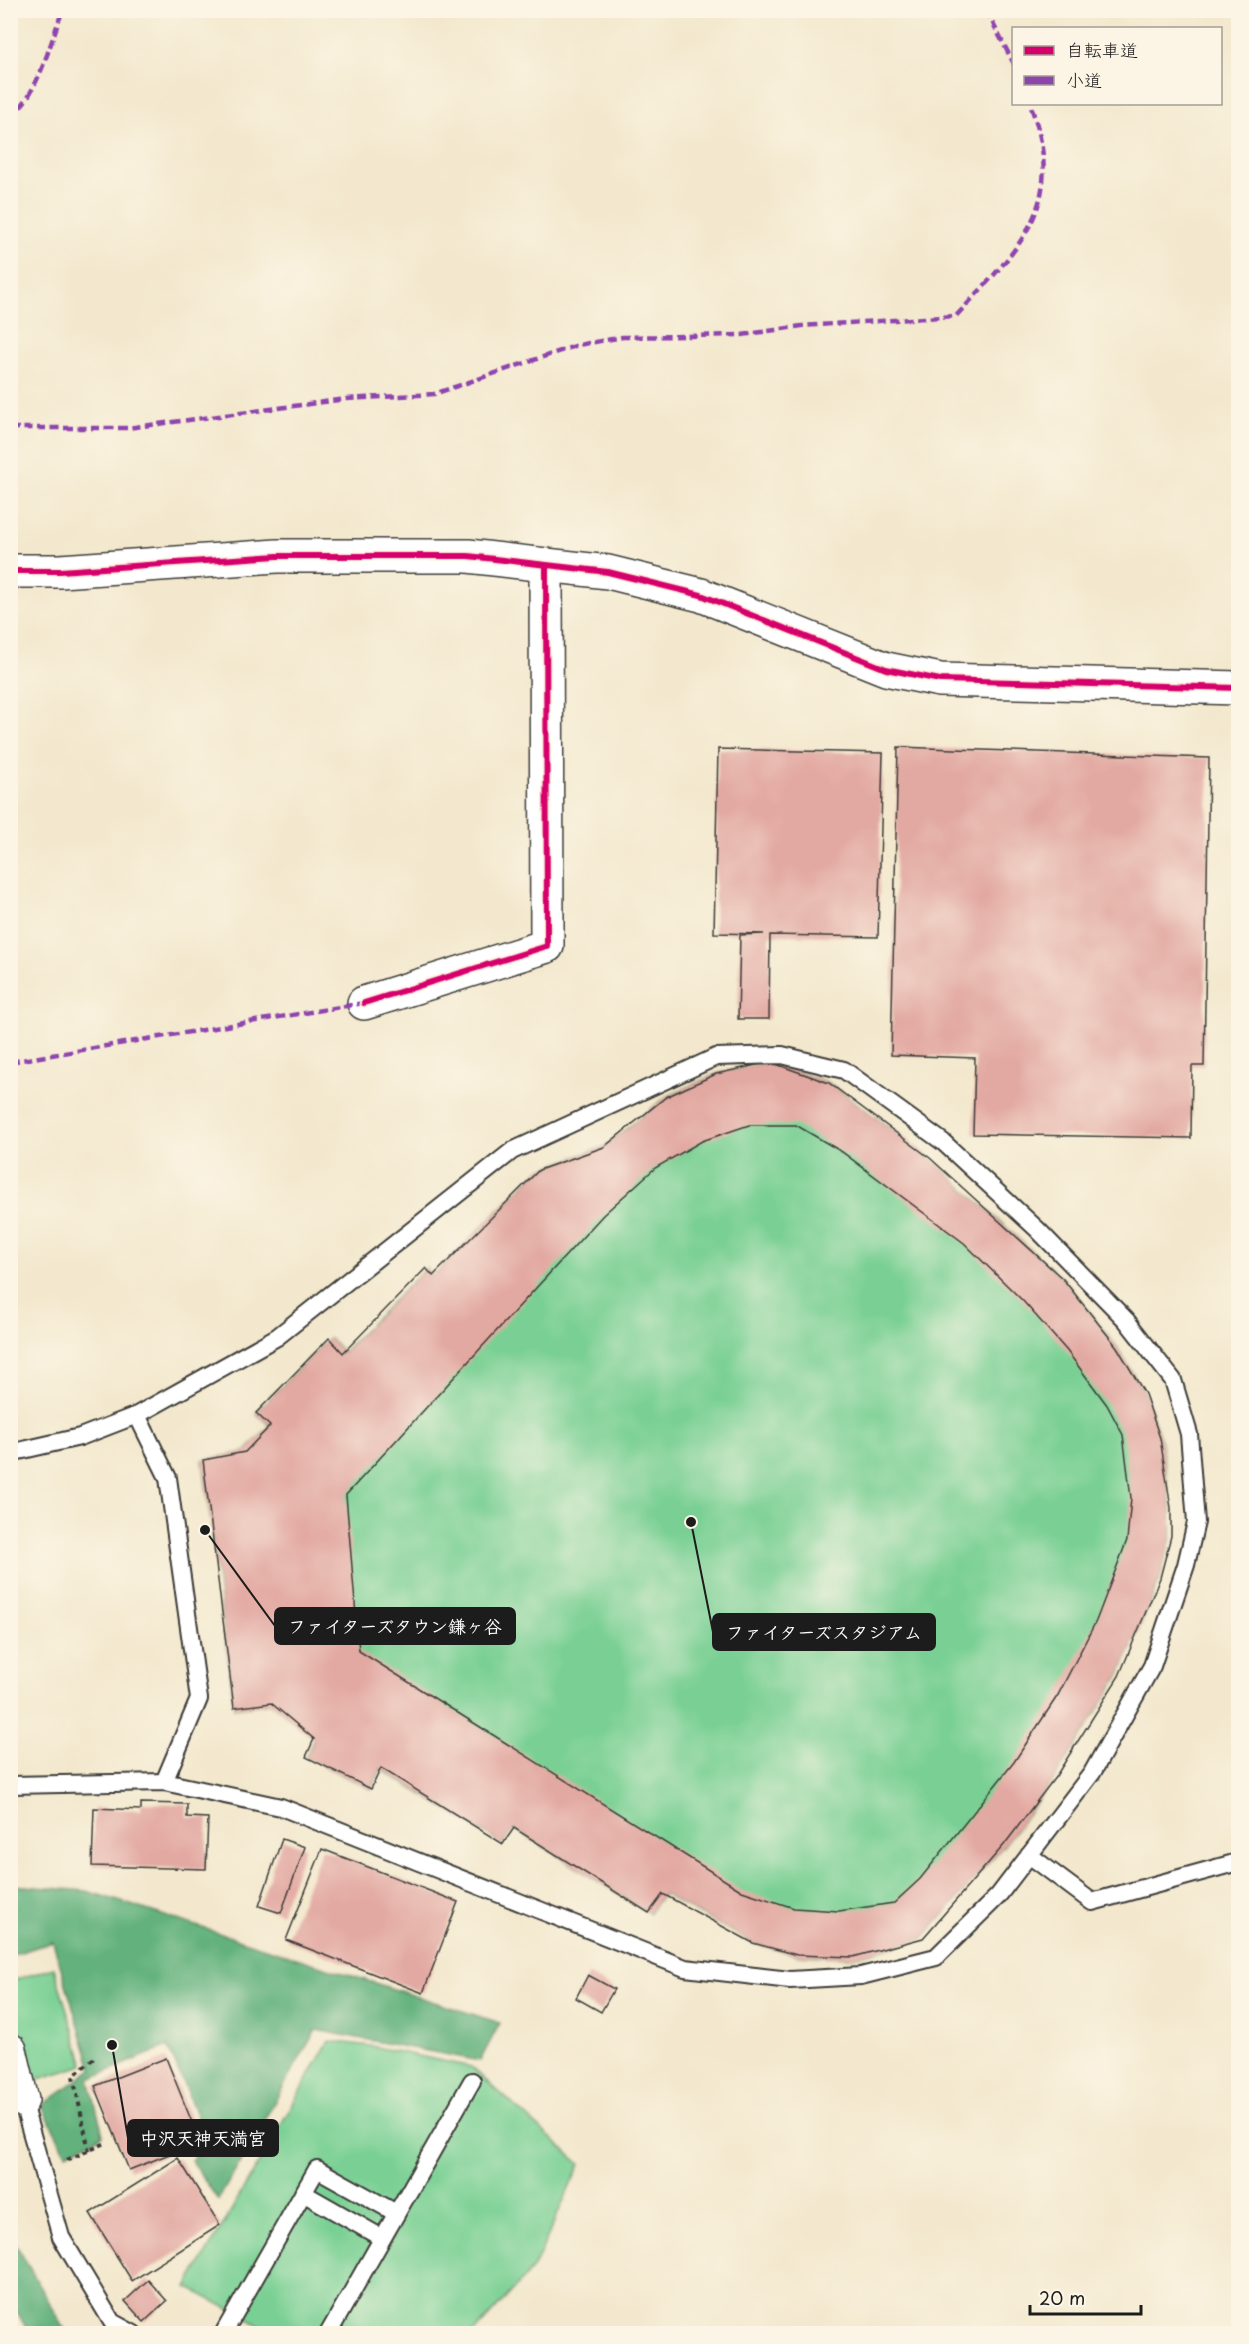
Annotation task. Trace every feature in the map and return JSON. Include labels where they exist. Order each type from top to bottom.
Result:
[{"type":"street","points":[[10,571],[60,571],[289,556],[468,556],[608,572],[701,595],[886,669],[940,680],[1239,688]]},
{"type":"street","points":[[364,1004],[547,946],[546,565]]},
{"type":"street","points":[[10,2050],[22,2100]]},
{"type":"lane","points":[[10,1453],[80,1437],[137,1415],[277,1337],[512,1150],[716,1057],[782,1055],[844,1070],[943,1142],[1036,1229],[1126,1320],[1173,1380],[1189,1434],[1196,1522],[1186,1565],[1152,1666],[1092,1773],[998,1896],[936,1957],[861,1976],[790,1980],[685,1968],[281,1808],[165,1782],[10,1785]]},
{"type":"lane","points":[[137,1415],[168,1478],[199,1699],[165,1782]]},
{"type":"lane","points":[[1029,1855],[1092,1902],[1239,1862]]},
{"type":"lane","points":[[328,2334],[472,2081]]},
{"type":"lane","points":[[22,2100],[61,2237],[112,2322],[134,2334]]},
{"type":"lane","points":[[223,2334],[317,2169],[396,2213]]},
{"type":"lane","points":[[303,2193],[382,2238]]},
{"type":"path","points":[[89,2151],[73,2076],[94,2058]]},
{"type":"green space","points":[[770,1062],[829,1083],[930,1158],[1063,1279],[1117,1347],[1145,1394],[1160,1438],[1171,1507],[1171,1536],[1160,1578],[1119,1676],[1056,1776],[1004,1845],[923,1938],[853,1957],[797,1955],[753,1943],[663,1894],[649,1913],[514,1828],[503,1844],[381,1769],[371,1789],[306,1757],[314,1738],[271,1703],[234,1708],[203,1460],[245,1452],[270,1426],[256,1413],[329,1338],[343,1352],[426,1268],[433,1276],[539,1170],[604,1147],[666,1097],[716,1074]]},
{"type":"green space","points":[[11,1885],[87,1891],[500,2023],[480,2061],[316,2030],[218,2200],[191,2160],[208,2144],[168,2046],[89,2079],[103,2135],[66,2153],[42,2106],[92,2069],[53,1942],[11,1955]]},
{"type":"green space","points":[[54,1968],[84,2065],[35,2080],[11,2003],[10,1981]]},
{"type":"green space","points":[[329,2041],[371,2046],[471,2067],[580,2164],[534,2267],[474,2333],[274,2333],[187,2287]]},
{"type":"green space","points":[[11,2236],[67,2333],[29,2333],[11,2301]]},
{"type":"building","points":[[898,747],[1209,758],[1204,1066],[1192,1066],[1191,1138],[973,1134],[975,1058],[891,1055]]},
{"type":"building","points":[[718,749],[883,753],[878,937],[770,935],[769,1019],[738,1019],[740,935],[764,934],[714,933]]},
{"type":"building","points":[[770,1062],[829,1083],[930,1158],[1063,1279],[1117,1347],[1145,1394],[1160,1438],[1171,1508],[1171,1536],[1160,1578],[1119,1676],[1056,1776],[1004,1845],[923,1938],[853,1957],[797,1955],[753,1943],[663,1894],[649,1913],[514,1828],[503,1844],[381,1768],[371,1789],[306,1757],[314,1739],[271,1703],[234,1708],[203,1460],[245,1452],[270,1426],[256,1413],[329,1338],[343,1353],[426,1268],[433,1276],[539,1170],[604,1147],[666,1097],[716,1074]],"holes":[[[749,1125],[796,1125],[842,1152],[964,1243],[1023,1301],[1067,1351],[1107,1405],[1123,1435],[1131,1498],[1127,1540],[1096,1621],[1058,1695],[1014,1762],[920,1879],[894,1903],[839,1911],[794,1908],[742,1891],[359,1651],[346,1495],[603,1215],[655,1168],[702,1141]]]},
{"type":"building","points":[[141,1803],[187,1804],[187,1817],[208,1818],[206,1869],[92,1866],[94,1808],[141,1810]]},
{"type":"building","points":[[282,1839],[305,1847],[281,1913],[259,1906]]},
{"type":"building","points":[[322,1849],[458,1902],[423,1993],[286,1940]]},
{"type":"building","points":[[588,1975],[614,1989],[601,2012],[576,1998]]},
{"type":"building","points":[[166,2058],[200,2142],[129,2170],[95,2086]]},
{"type":"building","points":[[178,2158],[220,2225],[132,2281],[90,2213]]},
{"type":"building","points":[[148,2280],[167,2301],[144,2322],[125,2301]]},
{"type":"marked path","points":[[10,116],[20,108],[36,83],[63,10]]},
{"type":"marked path","points":[[986,10],[1012,60]]},
{"type":"marked path","points":[[10,428],[128,428],[346,399],[434,394],[578,345],[623,337],[742,335],[802,326],[956,316],[1000,268],[1032,222],[1040,197],[1044,170],[1040,139],[1030,105]]},
{"type":"marked path","points":[[10,1062],[364,1003]]},
{"type":"cycle path","points":[[10,571],[60,571],[277,556],[468,556],[608,572],[701,595],[886,669],[940,680],[1238,688]]},
{"type":"cycle path","points":[[364,1003],[547,946],[546,565]]},
{"type":"place","name":"ファイターズスタジアム","points":[[691,1522]]},
{"type":"place","name":"ファイターズタウン鎌ヶ谷","points":[[205,1530]]},
{"type":"place","name":"中沢天神天満宮","points":[[112,2045]]}]
